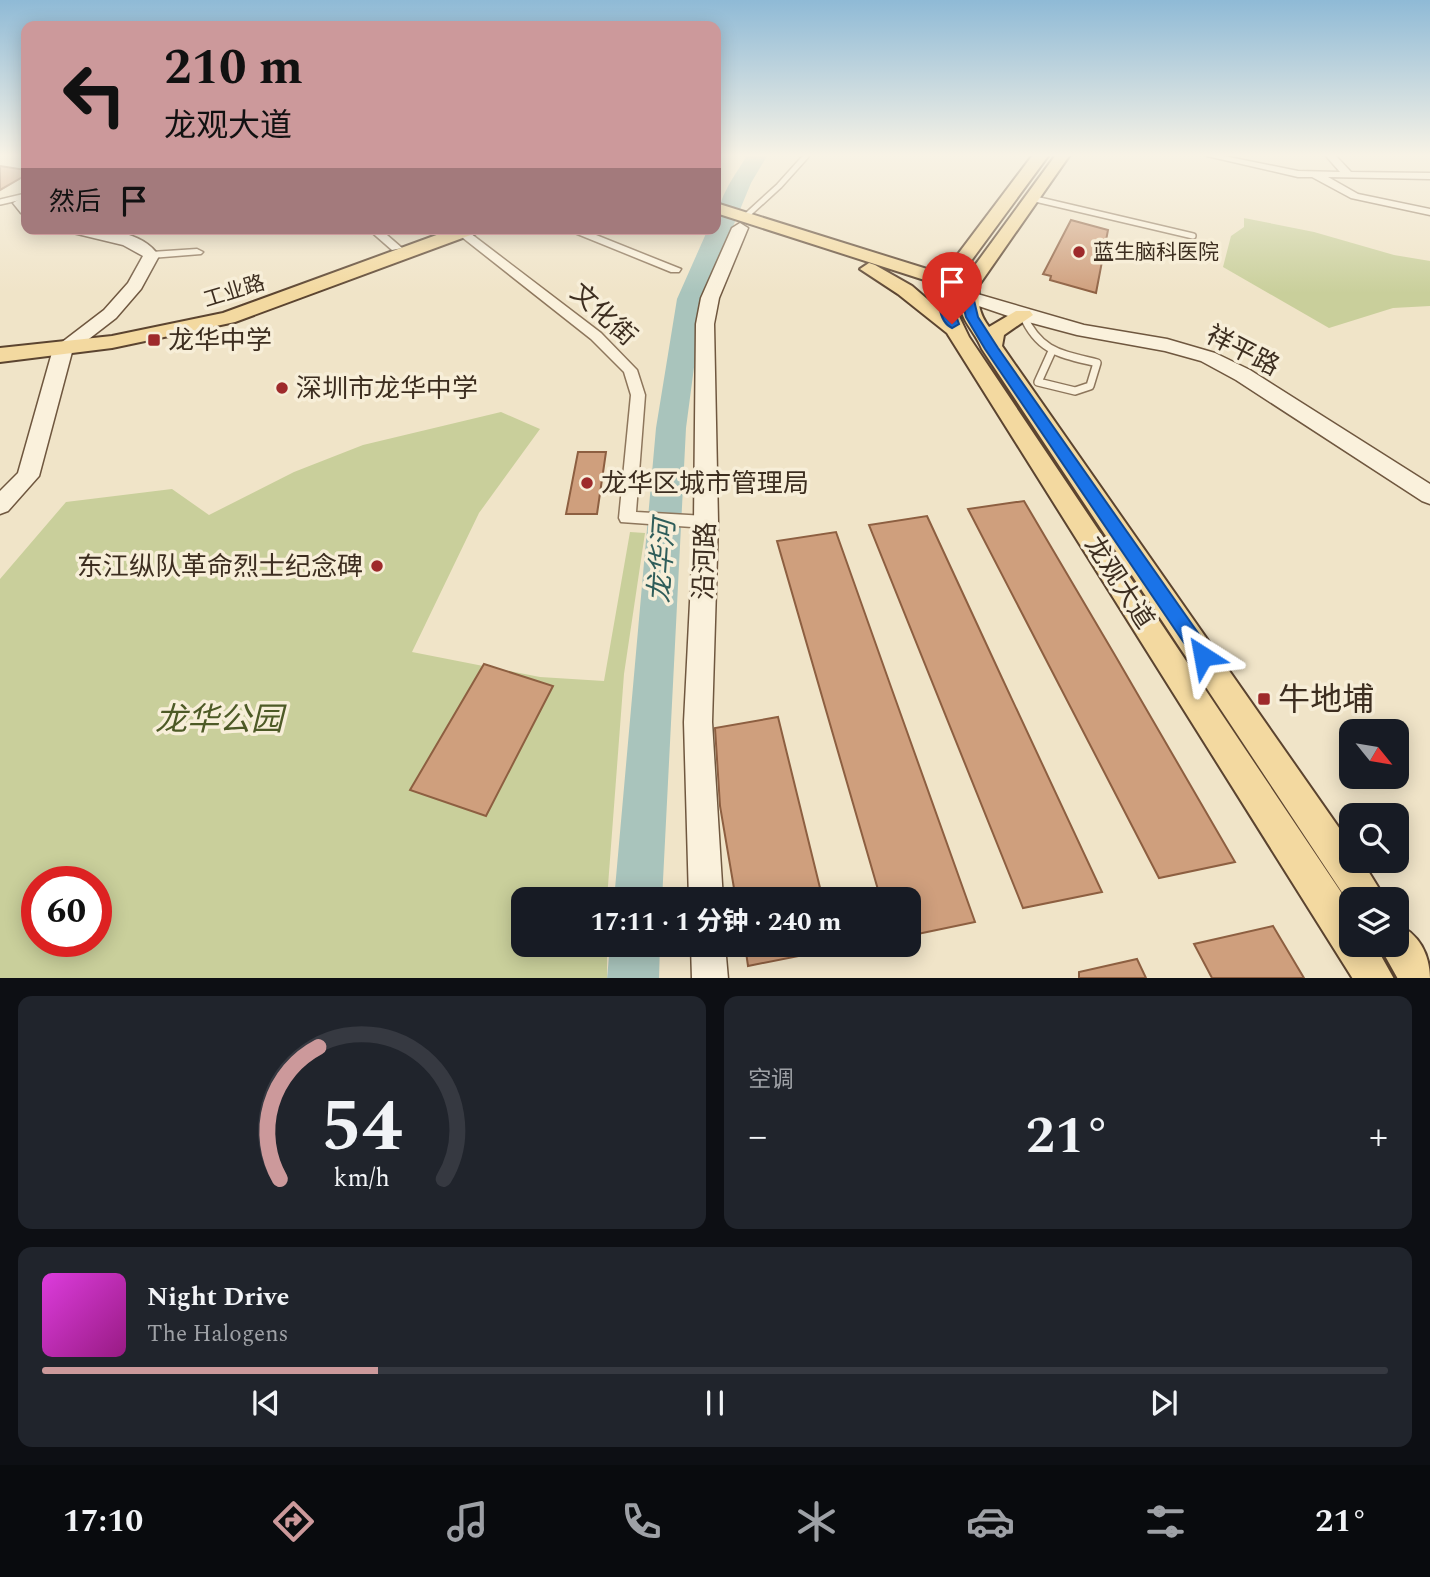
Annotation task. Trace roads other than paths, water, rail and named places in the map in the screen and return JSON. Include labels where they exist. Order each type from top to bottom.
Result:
[{"type":"main road","points":[[952,289],[975,241],[1005,202]]},
{"type":"main road","points":[[721,211],[741,222],[952,289],[977,274],[1028,202]]},
{"type":"main road","points":[[721,221],[741,222]]},
{"type":"main road","name":"工业路","points":[[0,340],[136,327],[234,306],[396,248],[442,235]]},
{"type":"main road","name":"工业路","points":[[0,355],[134,339],[228,318],[447,235]]},
{"type":"main road","points":[[873,263],[937,261],[953,256],[975,241]]},
{"type":"main road","points":[[873,263],[934,312],[959,337]]},
{"type":"main road","name":"龙观大道","points":[[952,289],[945,310],[959,337],[1065,496],[1339,921]]},
{"type":"main road","name":"龙观大道","points":[[952,289],[992,349],[1028,383],[1359,887]]},
{"type":"main road","points":[[992,349],[991,341],[996,330],[1023,315]]},
{"type":"main road","points":[[1362,957],[1376,978]]},
{"type":"main road","points":[[1406,957],[1421,978]]},
{"type":"street","points":[[1382,202],[1430,212]]},
{"type":"street","name":"沿河路","points":[[705,887],[698,722],[698,522],[710,340],[705,324],[710,298],[741,222]]},
{"type":"street","points":[[101,235],[136,243],[149,250],[151,255]]},
{"type":"street","points":[[380,235],[396,248]]},
{"type":"street","name":"文化街","points":[[466,235],[596,336],[630,370],[638,395],[627,518],[698,522]]},
{"type":"street","points":[[586,235],[675,269]]},
{"type":"street","points":[[151,255],[197,252]]},
{"type":"street","points":[[0,505],[27,476],[63,349],[103,321],[135,285],[151,255]]},
{"type":"street","name":"祥平路","points":[[952,289],[1023,315],[1084,331],[1174,347],[1208,357],[1243,375],[1430,495]]},
{"type":"street","points":[[709,957],[710,978]]},
{"type":"lane","points":[[0,202],[21,203]]},
{"type":"lane","points":[[741,222],[759,202]]},
{"type":"lane","points":[[1047,202],[1193,236]]},
{"type":"lane","points":[[1023,315],[1038,344],[1052,351],[1097,363],[1090,386],[1075,391],[1028,383],[1052,351]]},
{"type":"waterway","name":"龙华河","points":[[721,227],[732,202]]},
{"type":"waterway","name":"龙华河","points":[[639,887],[671,428],[690,299],[718,235]]},
{"type":"waterway","name":"龙华河","points":[[633,978],[634,957]]},
{"type":"place","name":"蓝生脑科医院","points":[[1079,252]]},
{"type":"place","name":"龙华中学","points":[[154,340]]},
{"type":"place","name":"深圳市龙华中学","points":[[282,388]]},
{"type":"place","name":"龙华区城市管理局","points":[[587,483]]},
{"type":"place","name":"东江纵队革命烈士纪念碑","points":[[377,566]]},
{"type":"place","name":"牛地埔","points":[[1264,699]]},
{"type":"park label","name":"龙华公园","points":[[219,719]]}]
